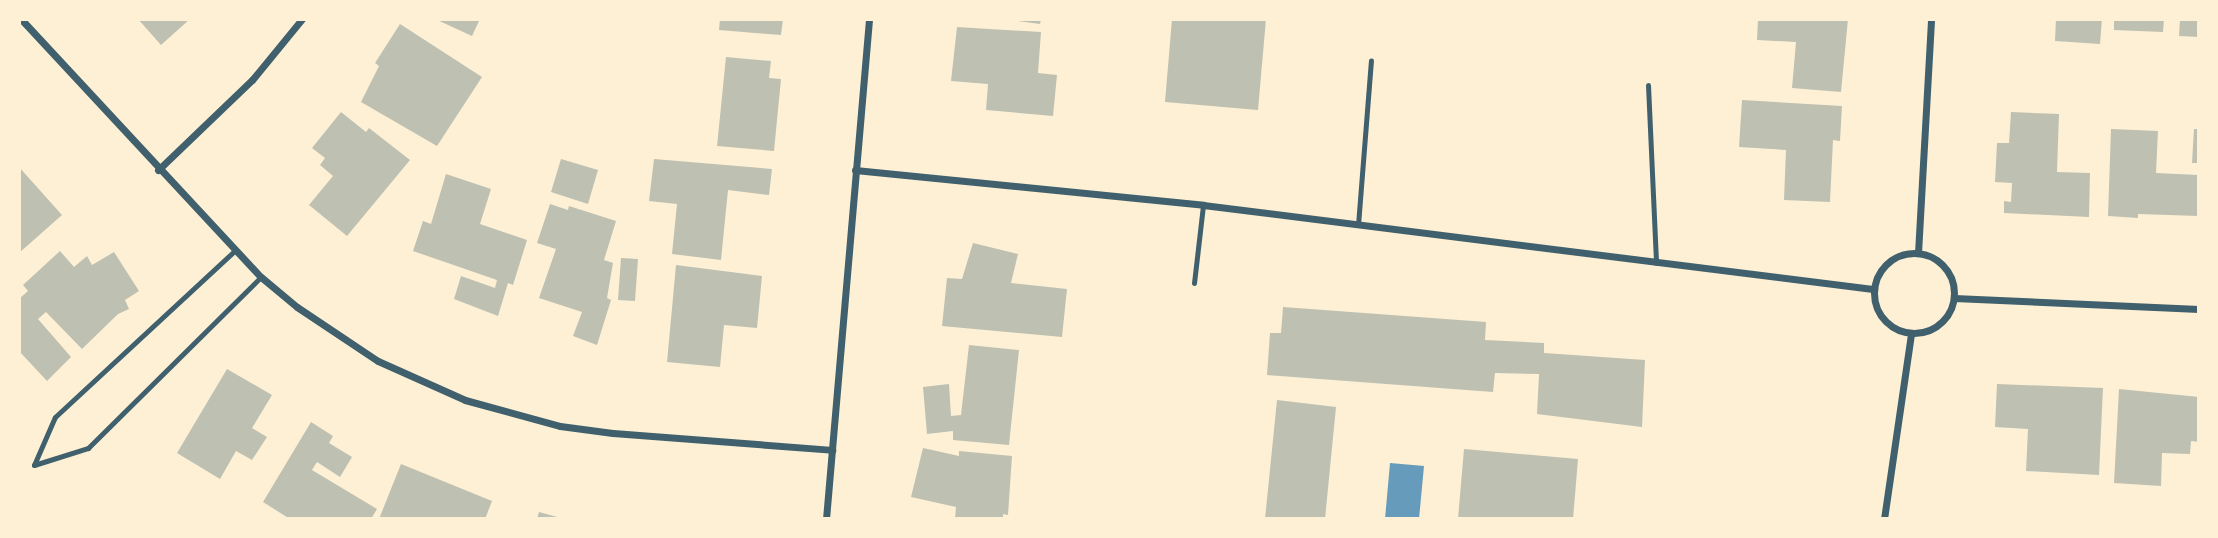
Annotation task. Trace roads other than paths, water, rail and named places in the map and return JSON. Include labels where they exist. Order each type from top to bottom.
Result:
[{"type":"street","points":[[21,19],[158,170],[261,277],[334,334],[378,361],[465,400],[517,416],[613,433],[832,450]]},
{"type":"street","points":[[158,170],[253,80],[302,19]]},
{"type":"street","points":[[826,519],[869,19]]},
{"type":"street","points":[[1918,253],[1931,19]]},
{"type":"street","points":[[855,170],[1203,205],[1873,289]]},
{"type":"street","points":[[1918,253],[1932,256],[1950,272],[1954,298],[1945,321],[1936,329],[1911,333],[1887,324],[1878,314],[1873,289],[1882,269],[1893,258],[1918,253]]},
{"type":"street","points":[[1954,298],[2199,309]]},
{"type":"street","points":[[1884,519],[1911,333]]},
{"type":"lane","points":[[1358,225],[1371,61]]},
{"type":"lane","points":[[1648,85],[1656,263]]},
{"type":"lane","points":[[1194,283],[1203,205]]},
{"type":"lane","points":[[234,251],[55,417],[34,465],[88,448],[261,277]]},
{"type":"water","points":[[1390,463],[1424,466],[1419,519],[1385,519]]}]
